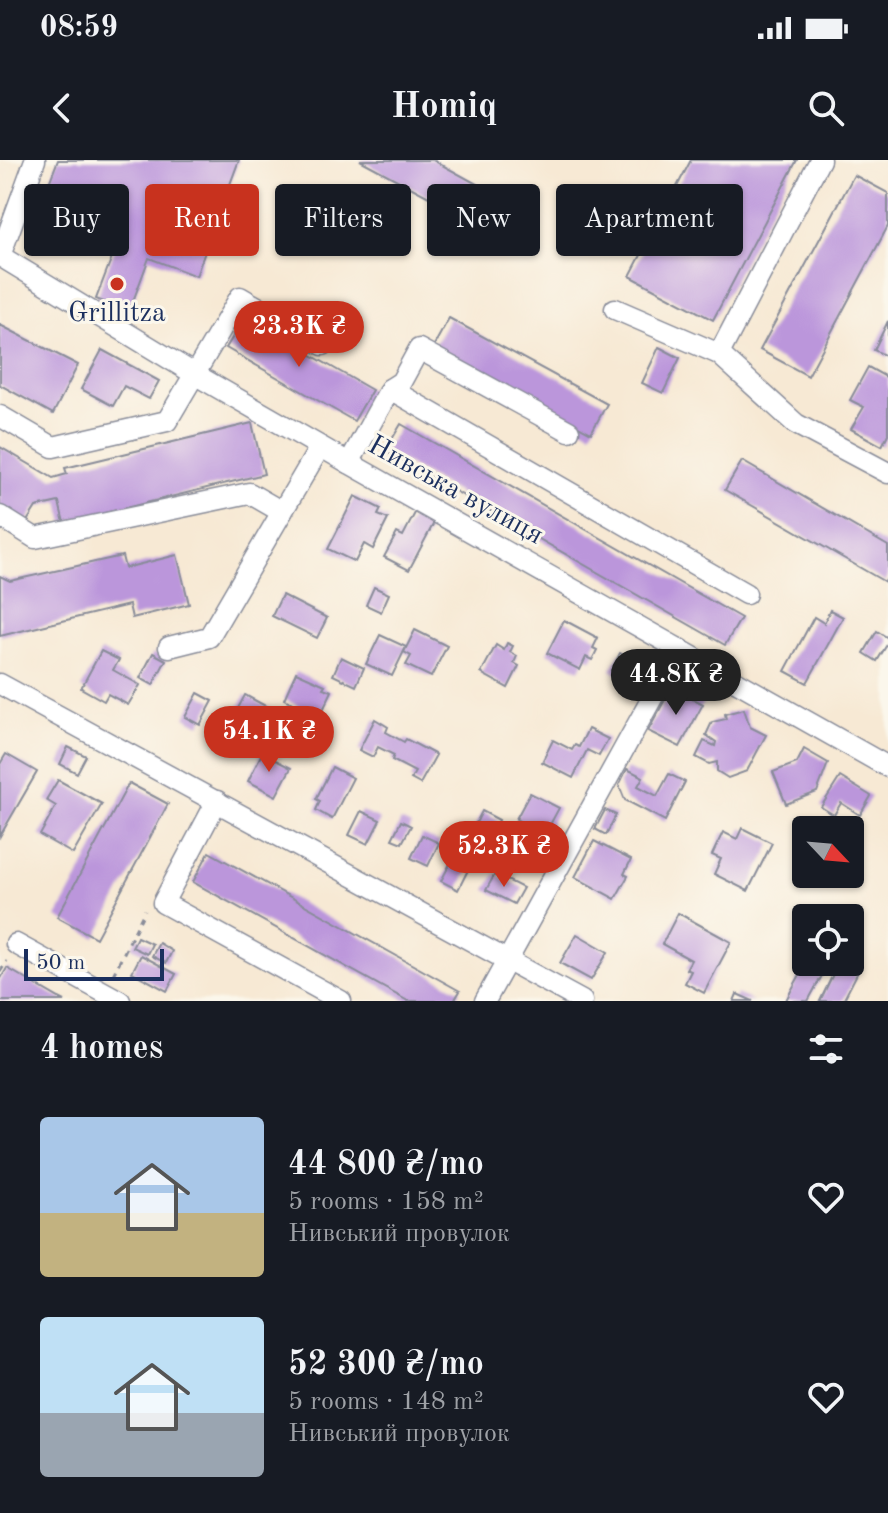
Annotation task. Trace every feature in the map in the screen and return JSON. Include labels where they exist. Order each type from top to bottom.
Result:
[{"type":"street","points":[[0,256],[35,160]]},
{"type":"street","points":[[719,354],[820,160]]},
{"type":"street","name":"Нивська вулиця","points":[[0,256],[320,447],[888,767]]},
{"type":"street","points":[[0,416],[53,447],[167,421],[240,297],[323,345]]},
{"type":"street","points":[[615,309],[719,354],[796,424],[888,473]]},
{"type":"street","points":[[349,463],[390,389],[401,382],[419,349],[569,431]]},
{"type":"street","points":[[390,389],[746,594]]},
{"type":"street","points":[[169,647],[209,637],[320,447]]},
{"type":"street","points":[[0,516],[35,538],[249,493],[282,512]]},
{"type":"street","points":[[485,1001],[679,649]]},
{"type":"street","points":[[5,694],[217,801],[582,1001]]},
{"type":"street","points":[[217,801],[163,903],[341,1001]]},
{"type":"street","points":[[16,944],[112,997]]},
{"type":"path","points":[[112,997],[144,910],[163,903]]},
{"type":"building","points":[[58,160],[239,160],[230,184],[145,184],[145,256],[203,256],[196,276],[149,258],[129,312],[96,299],[112,256],[129,256],[129,184],[49,184]]},
{"type":"building","points":[[360,160],[433,160],[477,184],[427,184],[427,196],[411,187],[411,184],[405,184]]},
{"type":"building","points":[[691,160],[797,160],[713,320],[630,276],[641,256],[743,256],[743,184],[678,184]]},
{"type":"building","points":[[854,175],[888,193],[888,226],[808,376],[760,350]]},
{"type":"building","points":[[245,317],[372,390],[354,421],[226,348]]},
{"type":"building","points":[[449,318],[607,404],[591,433],[433,347]]},
{"type":"building","points":[[888,321],[888,357],[874,350]]},
{"type":"building","points":[[0,325],[78,365],[53,414],[0,385]]},
{"type":"building","points":[[659,347],[680,358],[663,393],[642,383]]},
{"type":"building","points":[[102,350],[159,381],[149,399],[124,386],[113,406],[81,389]]},
{"type":"building","points":[[868,367],[888,378],[888,434],[882,446],[851,429],[864,407],[850,400]]},
{"type":"building","points":[[252,423],[264,474],[64,523],[59,502],[36,507],[26,523],[0,507],[0,447],[53,478],[67,474],[65,468]]},
{"type":"building","points":[[401,424],[741,618],[725,645],[385,451]]},
{"type":"building","points":[[742,461],[888,546],[888,577],[885,582],[725,490]]},
{"type":"building","points":[[355,496],[381,509],[378,515],[388,519],[373,549],[364,544],[355,562],[328,549]]},
{"type":"building","points":[[417,509],[436,519],[409,570],[384,557],[397,533],[403,536]]},
{"type":"building","points":[[177,555],[189,604],[132,618],[129,605],[0,636],[0,576],[10,581],[122,556],[125,568]]},
{"type":"building","points":[[374,587],[389,594],[381,612],[366,605]]},
{"type":"building","points":[[282,595],[327,618],[317,638],[272,616]]},
{"type":"building","points":[[830,610],[843,617],[807,683],[785,671],[814,617],[824,623]]},
{"type":"building","points":[[564,620],[598,638],[592,660],[586,657],[580,670],[547,653]]},
{"type":"building","points":[[415,630],[447,646],[431,677],[406,665],[411,656],[404,652]]},
{"type":"building","points":[[877,631],[888,638],[888,643],[877,661],[864,653]]},
{"type":"building","points":[[380,635],[406,647],[392,676],[366,664]]},
{"type":"building","points":[[507,643],[513,646],[510,652],[517,656],[514,663],[519,666],[508,688],[481,673],[496,645],[504,650]]},
{"type":"building","points":[[101,651],[119,660],[113,670],[140,685],[128,705],[108,694],[104,701],[81,688]]},
{"type":"building","points":[[635,651],[653,661],[639,686],[611,670],[620,653],[631,659]]},
{"type":"building","points":[[153,653],[166,660],[153,685],[140,678]]},
{"type":"building","points":[[341,657],[364,668],[356,686],[333,675]]},
{"type":"building","points":[[296,672],[332,691],[322,712],[313,708],[311,712],[284,699]]},
{"type":"building","points":[[672,687],[703,704],[680,747],[648,731]]},
{"type":"building","points":[[198,693],[213,701],[200,725],[185,717]]},
{"type":"building","points":[[245,695],[271,709],[253,745],[226,731]]},
{"type":"building","points":[[744,709],[750,727],[766,735],[747,771],[728,778],[717,771],[717,762],[709,764],[696,757],[704,741],[715,746],[716,742],[706,735],[712,722],[726,719],[725,714]]},
{"type":"building","points":[[375,719],[388,727],[386,732],[436,755],[420,784],[411,779],[415,772],[392,760],[394,755],[378,747],[373,757],[359,750]]},
{"type":"building","points":[[588,729],[608,739],[599,756],[587,750],[573,778],[542,762],[553,740],[572,750],[575,745],[579,747]]},
{"type":"building","points":[[68,747],[86,756],[77,773],[60,764]]},
{"type":"building","points":[[804,749],[828,763],[817,792],[786,804],[773,772],[797,763]]},
{"type":"building","points":[[262,753],[291,768],[276,796],[248,781]]},
{"type":"building","points":[[6,754],[37,772],[0,836],[0,764]]},
{"type":"building","points":[[332,767],[353,778],[332,819],[316,810],[320,801],[316,799]]},
{"type":"building","points":[[627,769],[643,777],[638,786],[657,796],[669,774],[685,782],[665,821],[625,800],[619,785]]},
{"type":"building","points":[[840,777],[871,796],[860,815],[841,803],[834,815],[821,807]]},
{"type":"building","points":[[58,780],[102,804],[73,854],[40,835],[56,806],[46,800]]},
{"type":"building","points":[[129,783],[168,804],[96,938],[57,917]]},
{"type":"building","points":[[530,793],[559,808],[545,834],[541,832],[539,835],[525,828],[526,825],[516,819]]},
{"type":"building","points":[[605,810],[616,815],[606,835],[595,829]]},
{"type":"building","points":[[361,811],[380,820],[368,844],[349,835]]},
{"type":"building","points":[[482,811],[499,820],[483,849],[467,841]]},
{"type":"building","points":[[401,821],[411,826],[402,843],[392,839]]},
{"type":"building","points":[[742,828],[772,843],[748,891],[714,874],[721,859],[712,855],[723,832],[737,839]]},
{"type":"building","points":[[422,835],[439,843],[428,866],[411,858]]},
{"type":"building","points":[[594,841],[631,860],[624,874],[628,876],[615,899],[575,877]]},
{"type":"building","points":[[460,845],[473,853],[458,890],[441,881]]},
{"type":"building","points":[[209,852],[460,991],[454,1001],[408,1001],[193,882]]},
{"type":"building","points":[[495,874],[523,888],[514,904],[486,890]]},
{"type":"building","points":[[678,913],[731,942],[704,993],[685,983],[691,971],[686,969],[691,960],[662,944]]},
{"type":"building","points":[[577,934],[608,952],[591,980],[560,963]]},
{"type":"building","points":[[137,937],[152,944],[147,954],[132,947]]},
{"type":"building","points":[[159,943],[172,951],[166,963],[152,956]]},
{"type":"building","points":[[141,955],[176,974],[167,991],[132,972]]},
{"type":"building","points":[[7,968],[65,1001],[0,1000],[0,980]]},
{"type":"building","points":[[799,976],[822,976],[808,1001],[786,1000]]},
{"type":"building","points":[[832,976],[856,976],[843,1001],[820,1001]]},
{"type":"building","points":[[737,994],[753,1001],[734,1001]]},
{"type":"place","name":"Grillitza","points":[[117,284]]}]
